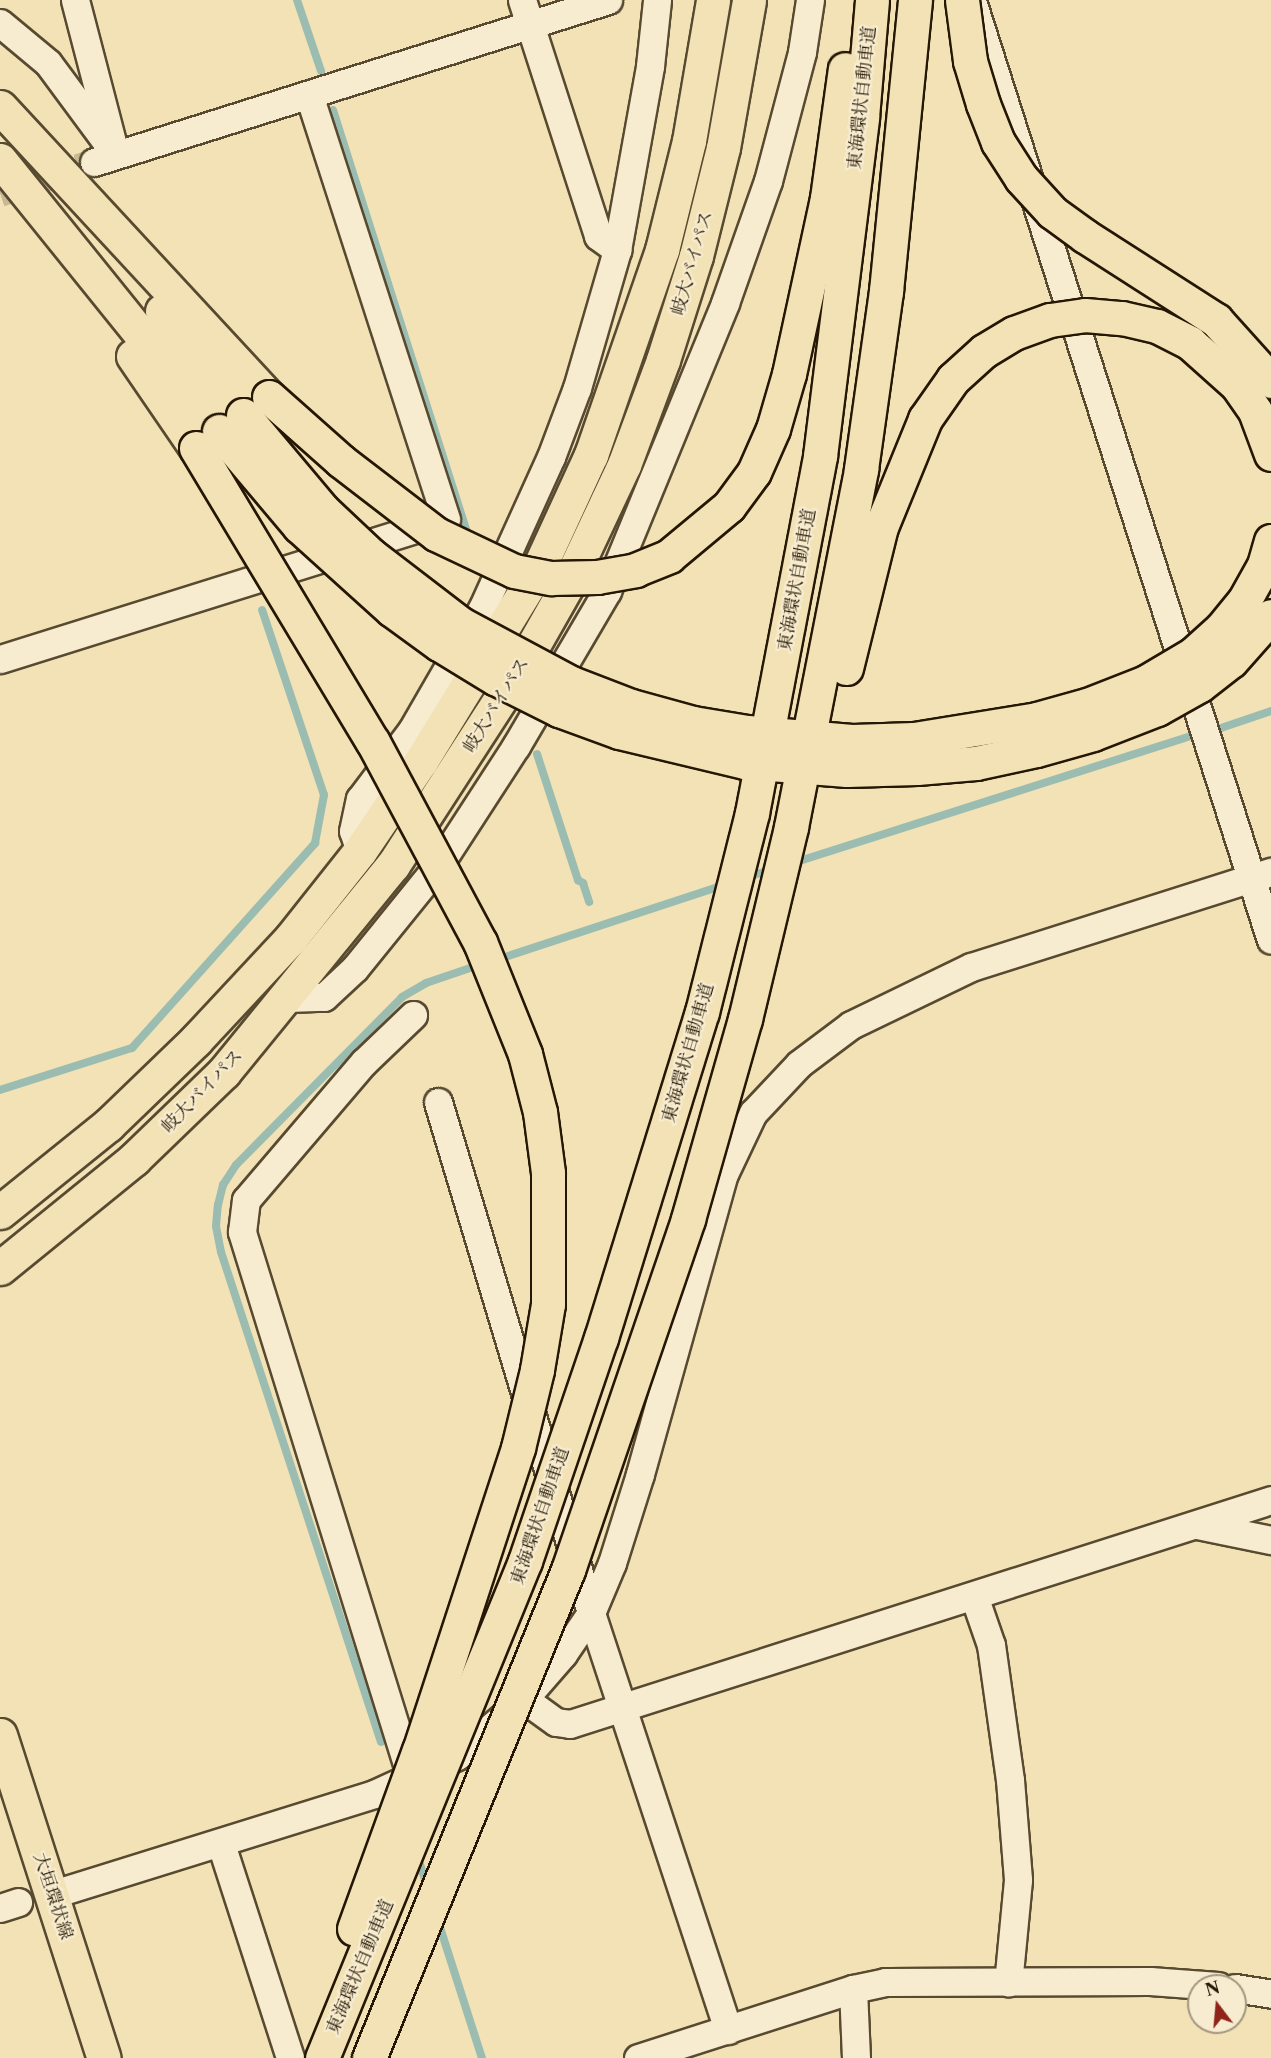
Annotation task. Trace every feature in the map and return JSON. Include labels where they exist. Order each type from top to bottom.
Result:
[{"type":"main road","name":"岐大バイパス","points":[[0,1212],[108,1125],[196,1040],[291,938],[360,851],[421,761],[538,570],[591,455],[662,250],[689,141],[713,0]]},
{"type":"main road","name":"岐大バイパス","points":[[0,1268],[134,1159],[224,1072],[287,998],[393,865],[488,719],[568,584],[624,465],[696,256],[723,148],[749,0]]},
{"type":"main road","points":[[232,423],[342,461],[436,534],[514,571],[551,578],[597,578],[635,570],[669,556],[729,506],[754,472],[773,429],[789,374],[827,198],[851,0]]},
{"type":"main road","name":"東海環状自動車道","points":[[322,2058],[525,1561],[601,1338],[702,1012],[752,813],[820,456],[860,129],[872,0]]},
{"type":"main road","points":[[688,1220],[745,1019],[791,827],[840,583],[861,469],[886,291],[915,0]]},
{"type":"main road","points":[[962,0],[970,61],[983,105],[998,142],[1021,178],[1052,212],[1085,237],[1216,320],[1271,381]]},
{"type":"main road","points":[[0,107],[38,151],[232,423],[299,526],[392,610],[439,644],[495,678],[559,710],[619,732],[745,762],[847,770],[976,763],[1070,741],[1157,709],[1200,685],[1231,661],[1271,616]]},
{"type":"main road","points":[[0,160],[232,423],[379,562],[461,624],[572,683],[631,706],[693,723],[747,732],[852,741],[914,739],[1037,719],[1087,705],[1146,681],[1193,654],[1214,635],[1244,601],[1264,565],[1271,541]]},
{"type":"main road","points":[[369,2058],[568,1570],[688,1220],[741,1080],[796,887],[881,527],[925,419],[953,379],[984,351],[1014,333],[1050,320],[1085,315],[1122,318],[1157,326],[1190,343],[1216,364],[1255,411],[1271,454]]},
{"type":"main road","points":[[232,423],[373,742],[480,942],[525,1054],[540,1112],[549,1173],[548,1304],[537,1370],[518,1448],[419,1750],[307,2058]]},
{"type":"main road","name":"大垣環状線","points":[[0,1735],[104,2058]]},
{"type":"street","points":[[75,0],[105,159]]},
{"type":"street","points":[[522,0],[598,236],[617,249]]},
{"type":"street","points":[[105,159],[608,0]]},
{"type":"street","points":[[360,851],[353,831],[360,799],[412,730],[482,609],[551,457],[580,378],[617,249],[650,66],[657,0]]},
{"type":"street","points":[[287,998],[324,997],[356,968],[440,863],[516,746],[607,591],[725,303],[768,181],[802,52],[810,0]]},
{"type":"street","points":[[972,0],[1261,875],[1271,940]]},
{"type":"street","points":[[0,23],[48,63],[105,159]]},
{"type":"street","points":[[0,659],[446,519],[309,95]]},
{"type":"street","points":[[53,1894],[221,1844],[374,1794],[457,1756],[524,1699],[563,1654],[591,1613],[612,1563],[640,1474],[724,1174],[753,1113],[799,1064],[851,1025],[971,967],[1261,875]]},
{"type":"street","points":[[411,1777],[242,1232],[246,1200],[363,1062],[413,1015]]},
{"type":"street","points":[[438,1102],[591,1613],[728,2030]]},
{"type":"street","points":[[524,1699],[556,1722],[570,1724],[622,1710],[1271,1500]]},
{"type":"street","points":[[1193,1525],[1271,1540]]},
{"type":"street","points":[[974,1596],[992,1645],[1010,1780],[1018,1880],[1008,1983]]},
{"type":"street","points":[[221,1844],[290,2058]]},
{"type":"street","points":[[638,2058],[854,1989],[885,1982],[1150,1981],[1187,1984]]},
{"type":"street","points":[[854,1989],[856,2058]]},
{"type":"street","points":[[1247,1990],[1271,1994]]},
{"type":"waterway","points":[[297,0],[321,71]]},
{"type":"waterway","points":[[333,110],[469,538]]},
{"type":"waterway","points":[[0,1090],[132,1048],[315,843],[324,795],[262,610]]},
{"type":"waterway","points":[[1221,728],[1271,711]]},
{"type":"waterway","points":[[793,863],[1189,737]]},
{"type":"waterway","points":[[537,754],[578,880],[583,883],[589,902]]},
{"type":"waterway","points":[[744,878],[773,869]]},
{"type":"waterway","points":[[496,960],[724,885]]},
{"type":"waterway","points":[[381,1742],[221,1252],[216,1226],[218,1205],[223,1185],[236,1165],[402,997],[426,983],[482,964]]},
{"type":"waterway","points":[[417,1855],[427,1886]]},
{"type":"waterway","points":[[437,1918],[482,2058]]},
{"type":"tunnel","points":[[0,193],[94,162]]}]
